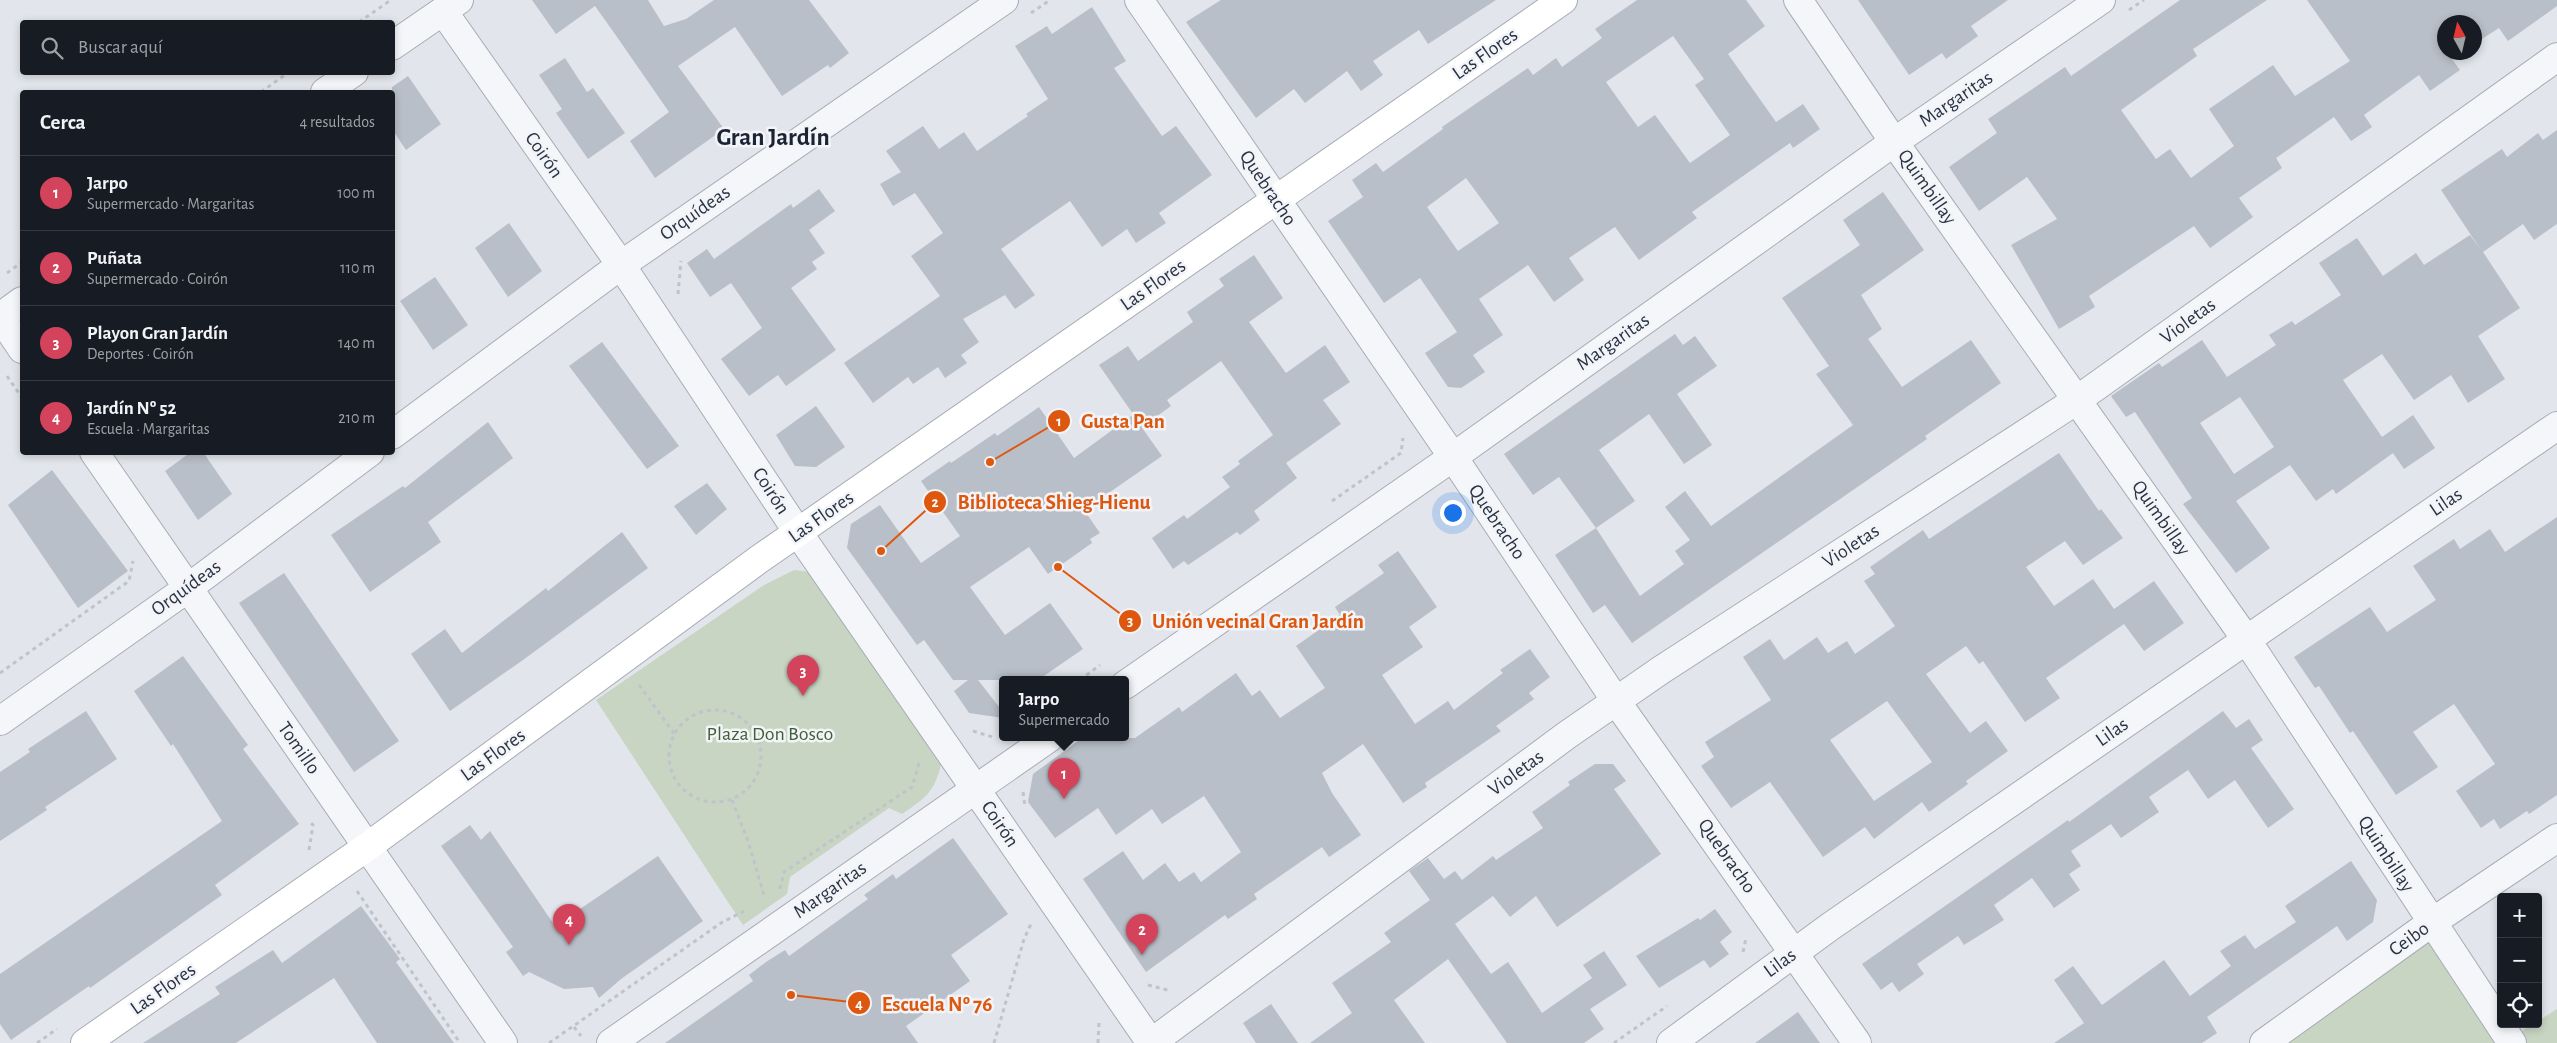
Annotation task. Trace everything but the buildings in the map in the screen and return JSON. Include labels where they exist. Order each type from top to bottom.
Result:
[{"type":"street","name":"Orquídeas","points":[[395,433],[621,265],[1004,0]]},
{"type":"street","name":"Quebracho","points":[[1139,0],[1453,457],[1616,701],[1857,1043]]},
{"type":"street","name":"Las Flores","points":[[85,1043],[367,847],[758,560],[799,534],[1563,0]]},
{"type":"street","name":"Quimbillay","points":[[1798,0],[1894,142],[2246,639],[2431,923],[2512,1043]]},
{"type":"street","name":"Margaritas","points":[[1129,682],[1453,457],[1894,142],[2101,0]]},
{"type":"street","name":"Coirón","points":[[451,6],[799,534],[1151,1043]]},
{"type":"street","points":[[395,44],[451,6]]},
{"type":"street","name":"Violetas","points":[[1151,1043],[1616,701],[2078,400],[2557,56]]},
{"type":"street","points":[[328,90],[350,75]]},
{"type":"street","points":[[20,302],[0,317],[20,346]]},
{"type":"street","name":"Lilas","points":[[1671,1043],[1794,952],[2557,426]]},
{"type":"street","name":"Tomillo","points":[[96,455],[503,1043]]},
{"type":"street","name":"Orquídeas","points":[[0,720],[188,588],[366,455]]},
{"type":"street","name":"Margaritas","points":[[611,1043],[1045,741]]},
{"type":"street","name":"Ceibo","points":[[2264,1043],[2431,923],[2557,838]]},
{"type":"path","points":[[363,20],[391,0]]},
{"type":"path","points":[[1025,17],[1050,0]]},
{"type":"path","points":[[2128,11],[2144,0]]},
{"type":"path","points":[[264,90],[285,75]]},
{"type":"path","points":[[678,296],[681,260],[686,256]]},
{"type":"path","points":[[0,278],[20,263]]},
{"type":"path","points":[[4,371],[20,395]]},
{"type":"path","points":[[1330,503],[1401,453],[1404,434]]},
{"type":"path","points":[[0,673],[129,581],[133,561]]},
{"type":"path","points":[[1086,676],[1104,663]]},
{"type":"path","points":[[636,681],[675,735]]},
{"type":"path","points":[[721,710],[732,713],[748,723],[755,732],[761,748],[761,767],[751,787],[732,800],[708,802],[686,793],[676,781],[669,762],[671,743],[679,727],[692,716],[702,712],[721,710]]},
{"type":"path","points":[[968,730],[999,737]]},
{"type":"path","points":[[778,894],[784,872],[912,787],[921,754]]},
{"type":"path","points":[[1022,784],[1026,813]]},
{"type":"path","points":[[732,800],[748,841],[765,900]]},
{"type":"path","points":[[356,888],[460,1043]]},
{"type":"path","points":[[758,904],[772,897]]},
{"type":"path","points":[[549,1043],[720,923],[750,908]]},
{"type":"path","points":[[994,1043],[1024,940],[1034,919]]},
{"type":"path","points":[[1737,956],[1744,952],[1746,933]]},
{"type":"path","points":[[1145,984],[1174,991]]},
{"type":"path","points":[[1614,1043],[1669,1004]]},
{"type":"path","points":[[1098,1043],[1100,1015]]},
{"type":"green space","name":"Plaza Don Bosco","points":[[794,570],[810,572],[941,764],[939,774],[932,788],[917,804],[902,814],[889,808],[790,877],[787,894],[743,925],[596,700],[764,585]]},
{"type":"green space","points":[[2431,923],[2497,1021],[2497,1028],[2502,1028],[2509,1039],[2527,1028],[2542,1028],[2542,1018],[2557,1009],[2557,1043],[2264,1043]]},
{"type":"place","name":"Gusta Pan","points":[[990,462]]},
{"type":"place","name":"Biblioteca Shieg-Hienu","points":[[881,551]]},
{"type":"place","name":"Unión vecinal Gran Jardín","points":[[1058,567]]},
{"type":"place","name":"Playon Gran Jardín","points":[[803,696]]},
{"type":"place","name":"Jarpo","points":[[1064,799]]},
{"type":"place","name":"Jardín Nº 52","points":[[569,945]]},
{"type":"place","name":"Puñata","points":[[1142,955]]},
{"type":"place","name":"Escuela Nº 76","points":[[791,995]]},
{"type":"district","name":"Gran Jardín","points":[[773,137]]}]
